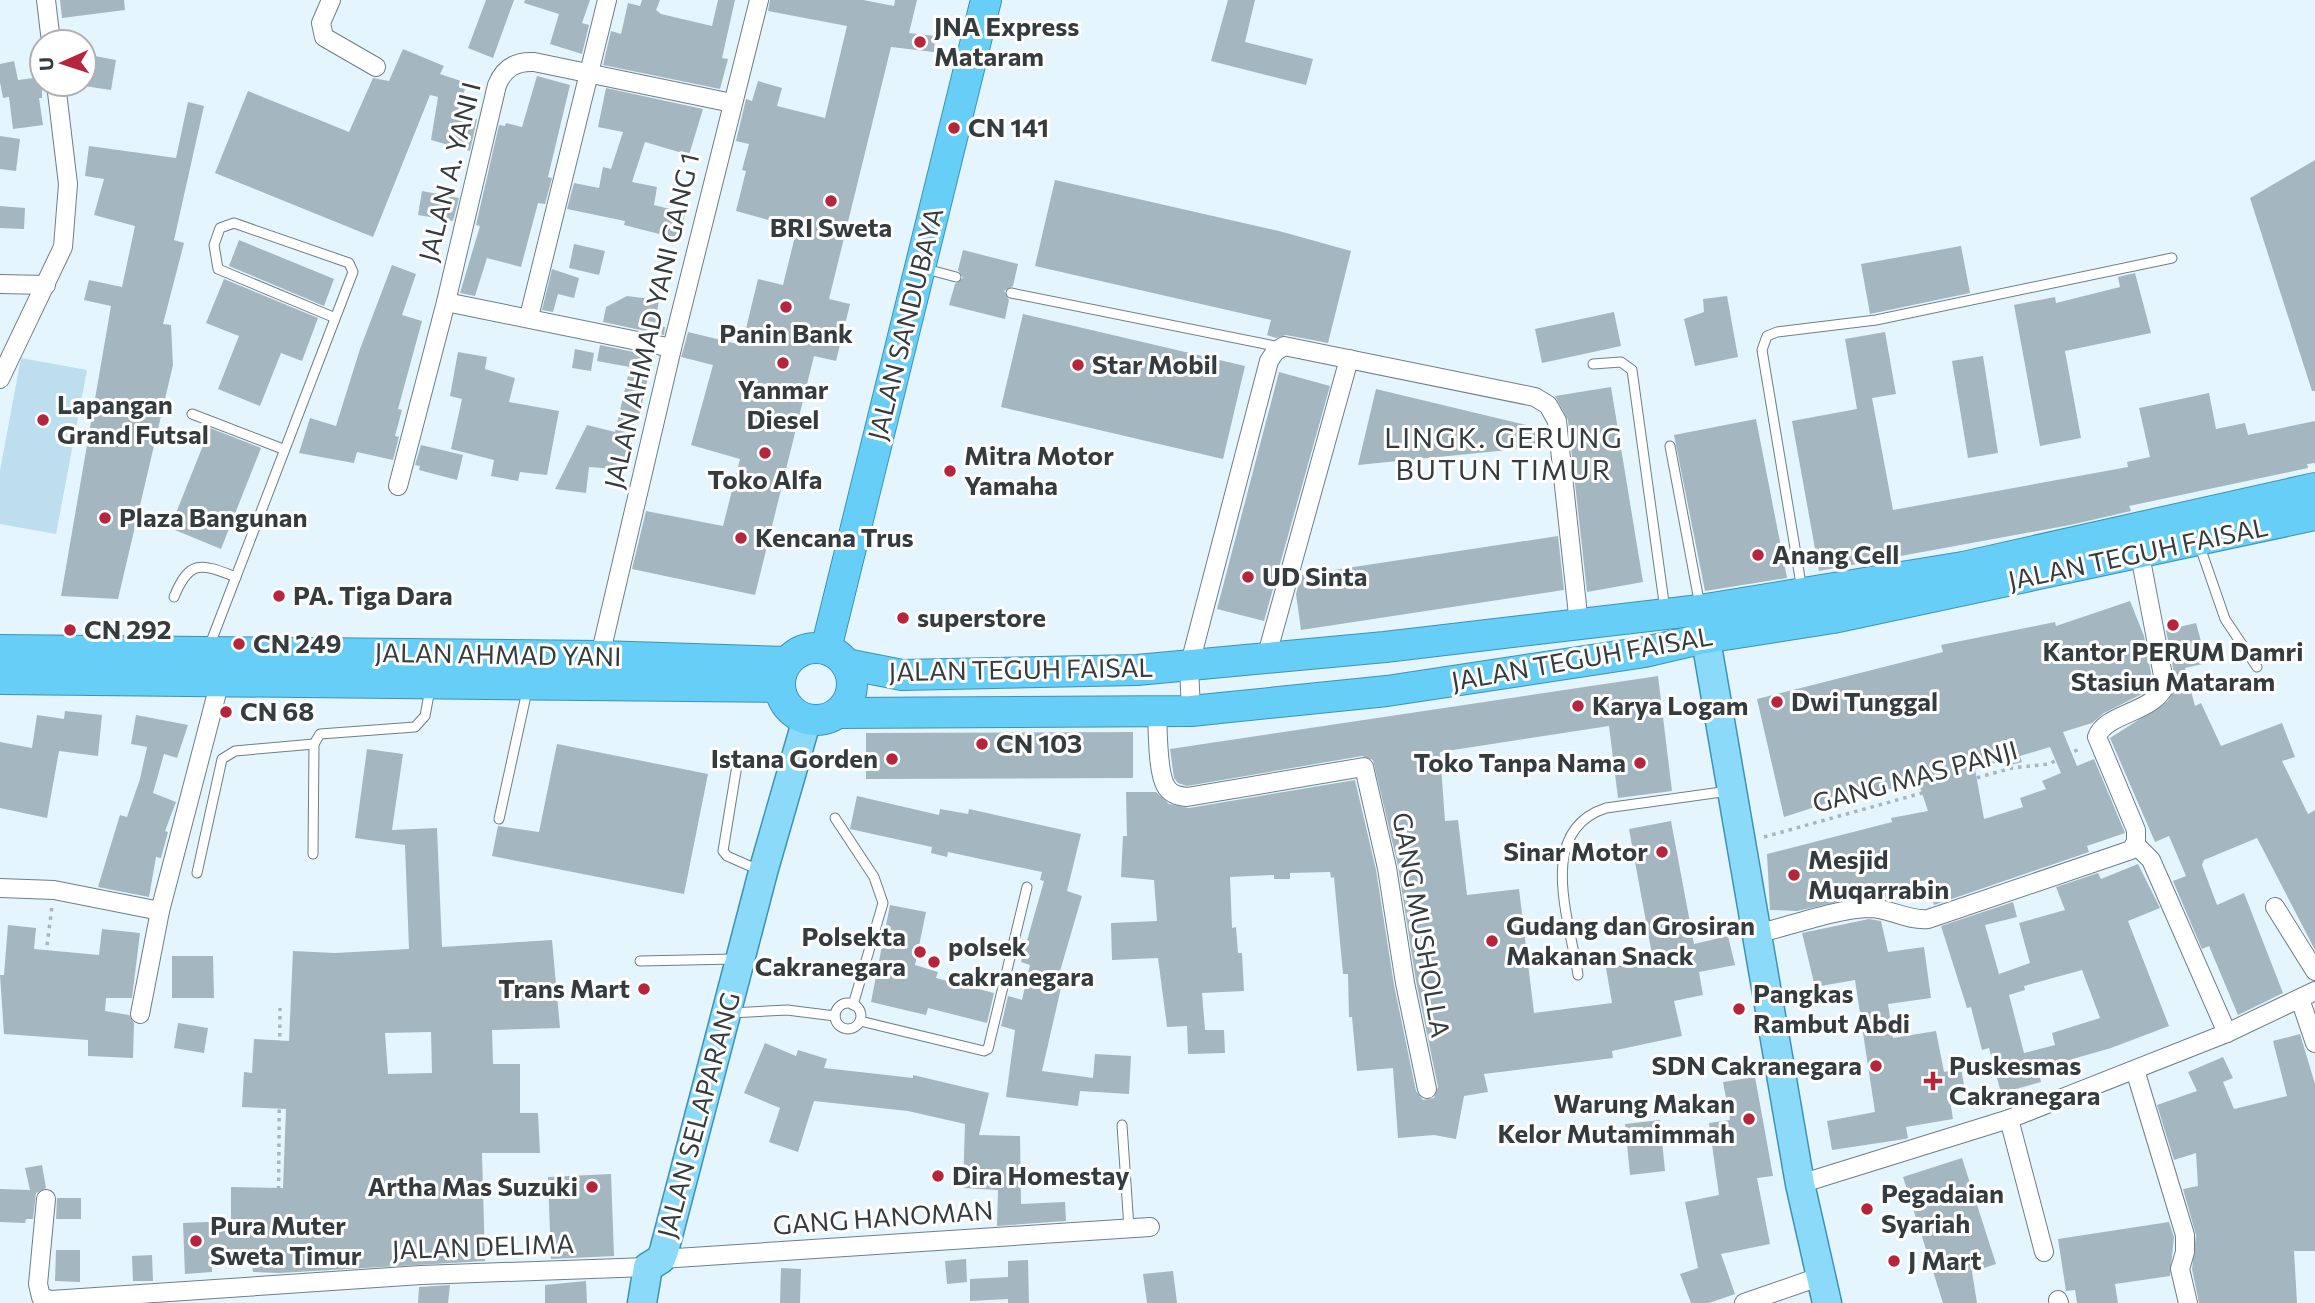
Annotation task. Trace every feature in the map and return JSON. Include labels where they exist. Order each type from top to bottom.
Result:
[{"type":"highway","name":"JALAN SANDUBAYA","points":[[836,656],[920,267],[986,0]]},
{"type":"highway","name":"JALAN TEGUH FAISAL","points":[[836,656],[902,675],[1038,674],[1189,667],[1666,615],[1703,624],[1833,618],[2140,555],[2195,528],[2315,488]]},
{"type":"highway","name":"JALAN TEGUH FAISAL","points":[[838,713],[1191,711],[1387,691],[1645,652],[1703,624],[1803,595],[2195,528],[2315,515]]},
{"type":"highway","points":[[1385,646],[1387,691]]},
{"type":"highway","name":"JALAN AHMAD YANI","points":[[0,650],[600,656],[783,675]]},
{"type":"highway","points":[[800,651],[836,656],[852,686],[848,701],[838,713],[818,720],[807,719],[789,707],[783,675],[800,651]]},
{"type":"highway","points":[[0,679],[528,684],[783,675]]},
{"type":"main road","points":[[1703,624],[1739,845],[1800,1184],[1823,1290]]},
{"type":"main road","name":"JALAN SELAPARANG","points":[[642,1303],[807,719]]},
{"type":"street","points":[[46,0],[49,28]]},
{"type":"street","points":[[331,0],[321,23],[324,37],[376,67]]},
{"type":"street","points":[[529,317],[607,0]]},
{"type":"street","name":"JALAN AHMAD YANI GANG 1","points":[[600,656],[672,348],[759,0]]},
{"type":"street","name":"JALAN A. YANI I","points":[[398,486],[446,302],[497,85],[505,72],[518,64],[534,62],[587,73]]},
{"type":"street","points":[[587,73],[732,103]]},
{"type":"street","points":[[0,379],[63,247],[68,184],[57,98]]},
{"type":"street","points":[[0,284],[46,285]]},
{"type":"street","name":"JALAN A. YANI I","points":[[446,302],[672,348]]},
{"type":"street","points":[[1191,711],[1189,667],[1269,361],[1280,347],[1294,346],[1535,397],[1551,409],[1558,425],[1579,624]]},
{"type":"street","points":[[1266,658],[1349,359]]},
{"type":"street","points":[[2140,555],[2165,686],[2151,703],[2103,727],[2098,741],[2136,841],[2157,872],[2227,1033]]},
{"type":"street","points":[[140,1014],[160,911],[220,681]]},
{"type":"street","name":"GANG MUSHOLLA","points":[[1157,712],[1162,774],[1166,788],[1174,794],[1186,797],[1364,767],[1387,868],[1405,983],[1427,1089]]},
{"type":"street","points":[[1756,934],[1864,908],[1883,909],[1914,919],[1928,919],[2126,853],[2136,841]]},
{"type":"street","points":[[0,888],[54,890],[160,911]]},
{"type":"street","points":[[2275,907],[2315,971]]},
{"type":"street","points":[[1800,1184],[2009,1119],[2227,1033],[2307,995],[2315,1043]]},
{"type":"street","points":[[2134,1070],[2185,1235],[2185,1252],[2180,1269],[2188,1303]]},
{"type":"street","points":[[2009,1119],[2044,1252]]},
{"type":"street","name":"JALAN DELIMA","points":[[46,1199],[38,1284],[41,1297],[51,1300],[654,1263]]},
{"type":"street","name":"GANG HANOMAN","points":[[654,1263],[1150,1227]]},
{"type":"street","points":[[1744,1303],[1823,1290]]},
{"type":"lane","points":[[207,652],[333,317],[352,277],[349,263],[233,223],[220,228],[214,245],[218,269],[333,317]]},
{"type":"lane","points":[[1803,595],[1762,350],[1767,337],[1777,332],[1876,320],[1938,308],[2172,258]]},
{"type":"lane","points":[[920,267],[956,277]]},
{"type":"lane","points":[[1011,293],[1280,347]]},
{"type":"lane","points":[[1592,365],[1621,362],[1632,370],[1666,615]]},
{"type":"lane","points":[[192,414],[283,449]]},
{"type":"lane","points":[[1670,446],[1703,624]]},
{"type":"lane","points":[[2195,528],[2225,619],[2257,667]]},
{"type":"lane","points":[[174,597],[182,576],[194,568],[206,566],[236,577]]},
{"type":"lane","points":[[313,853],[314,744],[320,734],[329,731],[415,727],[425,716],[430,684]]},
{"type":"lane","points":[[499,819],[528,684]]},
{"type":"lane","points":[[197,873],[222,759],[235,751],[314,744]]},
{"type":"lane","points":[[738,759],[723,850],[727,856],[763,872]]},
{"type":"lane","points":[[1578,975],[1561,866],[1564,847],[1574,829],[1588,816],[1606,807],[1731,791]]},
{"type":"lane","points":[[835,818],[874,877],[883,903],[853,1005]]},
{"type":"lane","points":[[860,1021],[984,1051],[988,1049],[1027,887]]},
{"type":"lane","points":[[640,961],[740,958]]},
{"type":"lane","points":[[841,1005],[853,1005],[860,1011],[860,1021],[852,1029],[840,1026],[835,1016],[841,1005]]},
{"type":"lane","points":[[726,1013],[773,1010],[835,1016]]},
{"type":"lane","points":[[1122,1125],[1129,1228]]},
{"type":"path","name":"GANG MAS PANJI","points":[[1739,845],[2012,768],[2049,764],[2063,755],[2098,741]]},
{"type":"path","points":[[45,962],[54,890]]},
{"type":"path","points":[[278,1284],[280,1008]]},
{"type":"shaded area","name":"Lapangan Grand Futsal","points":[[21,358],[87,370],[56,534],[0,524],[0,470]]},
{"type":"building","points":[[60,0],[124,0],[125,10],[62,18]]},
{"type":"building","points":[[486,0],[514,0],[493,58],[468,48]]},
{"type":"building","points":[[525,0],[590,0],[582,23],[589,25],[582,54],[550,44],[559,14],[524,3]]},
{"type":"building","points":[[642,0],[660,0],[656,10],[661,14],[712,26],[718,0],[735,0],[722,58],[728,59],[720,89],[603,65],[611,31],[621,34],[628,3],[640,6]]},
{"type":"building","points":[[770,0],[863,0],[894,6],[895,0],[917,0],[909,33],[935,36],[934,52],[891,47],[829,299],[850,304],[836,361],[814,356],[755,595],[632,569],[646,511],[723,526],[740,459],[691,445],[713,365],[681,357],[688,332],[742,345],[758,279],[783,285],[797,228],[736,211],[746,171],[742,170],[749,144],[736,141],[746,99],[752,101],[758,81],[782,88],[777,106],[825,118],[847,26],[768,11]]},
{"type":"building","points":[[1228,0],[1255,0],[1245,42],[1313,59],[1306,85],[1211,61]]},
{"type":"building","points":[[403,49],[444,66],[440,74],[467,83],[457,113],[477,119],[470,151],[431,140],[438,97],[430,95],[373,237],[215,173],[248,91],[349,132],[373,78],[389,81]]},
{"type":"building","points":[[98,57],[116,60],[111,90],[98,88]]},
{"type":"building","points":[[14,61],[18,80],[28,79],[28,98],[39,98],[43,125],[13,129],[9,97],[3,98],[0,64]]},
{"type":"building","points":[[537,76],[570,85],[548,177],[552,178],[545,204],[538,203],[521,267],[487,258],[475,296],[460,293],[480,226],[476,225],[499,125],[505,126],[506,123],[522,127]]},
{"type":"building","points":[[606,88],[703,109],[689,155],[645,142],[632,182],[657,187],[654,205],[685,213],[679,239],[624,225],[625,221],[567,209],[574,183],[599,188],[603,167],[611,169],[623,132],[598,127]]},
{"type":"building","points":[[188,102],[204,106],[174,240],[184,243],[163,324],[171,325],[173,365],[118,599],[61,596],[111,306],[84,300],[89,280],[122,287],[135,226],[94,215],[104,179],[85,176],[89,146],[176,158]]},
{"type":"building","points":[[0,136],[20,139],[16,171],[0,169]]},
{"type":"building","points":[[2315,160],[2315,391],[2312,391],[2250,198]]},
{"type":"building","points":[[1055,180],[1279,231],[1351,251],[1328,343],[1286,335],[1276,338],[1267,335],[1271,320],[1035,266]]},
{"type":"building","points":[[422,191],[459,198],[453,221],[418,215]]},
{"type":"building","points":[[0,206],[25,208],[24,229],[0,228]]},
{"type":"building","points":[[239,240],[334,279],[324,306],[229,266]]},
{"type":"building","points":[[574,244],[605,251],[599,275],[569,268]]},
{"type":"building","points":[[1961,246],[1970,293],[1870,314],[1861,264]]},
{"type":"building","points":[[963,250],[1018,264],[1013,286],[1004,291],[1009,300],[1005,319],[949,305],[955,284],[963,278],[958,270]]},
{"type":"building","points":[[392,265],[416,274],[402,315],[422,321],[398,409],[402,410],[395,436],[399,437],[393,460],[357,452],[354,463],[299,453],[310,418],[336,426],[360,349]]},
{"type":"building","points":[[552,269],[579,278],[574,298],[558,294],[553,312],[542,310]]},
{"type":"building","points":[[2135,273],[2151,333],[2065,351],[2081,438],[2040,446],[2014,305],[2055,297],[2056,303],[2120,287],[2118,277]]},
{"type":"building","points":[[224,279],[318,318],[302,361],[281,353],[260,406],[218,389],[239,336],[206,323]]},
{"type":"building","points":[[627,296],[659,300],[655,325],[665,327],[664,335],[603,322],[606,307]]},
{"type":"building","points":[[1727,296],[1738,357],[1695,366],[1684,319],[1704,312],[1703,299]]},
{"type":"building","points":[[1614,312],[1621,346],[1542,363],[1535,329]]},
{"type":"building","points":[[1023,314],[1245,366],[1223,459],[1001,407]]},
{"type":"building","points":[[1885,332],[1896,394],[1872,398],[1893,510],[2128,467],[2127,462],[2150,457],[2139,408],[2209,393],[2216,429],[2245,423],[2248,435],[2315,421],[2315,463],[2307,464],[2308,468],[2129,506],[2131,511],[2070,525],[1819,571],[1792,421],[1857,409],[1845,339]]},
{"type":"building","points":[[600,345],[653,356],[639,416],[635,415],[628,470],[589,467],[586,493],[555,489],[587,425],[615,432],[630,367],[597,361]]},
{"type":"building","points":[[575,349],[594,353],[591,371],[572,368]]},
{"type":"building","points":[[458,352],[487,357],[485,369],[515,378],[509,402],[559,411],[547,475],[520,472],[518,481],[491,476],[494,460],[451,449],[462,399],[450,396]]},
{"type":"building","points":[[1983,356],[1998,453],[1968,458],[1952,361]]},
{"type":"building","points":[[1279,372],[1330,386],[1264,621],[1217,609]]},
{"type":"building","points":[[1611,387],[1643,582],[1587,592],[1568,420],[1555,396]]},
{"type":"building","points":[[1376,389],[1547,430],[1548,446],[1358,465]]},
{"type":"building","points":[[1756,419],[1787,578],[1705,591],[1674,435]]},
{"type":"building","points":[[210,428],[261,448],[221,549],[170,528]]},
{"type":"building","points":[[421,445],[463,455],[457,480],[419,470],[420,466],[415,465]]},
{"type":"building","points":[[1558,536],[1564,590],[1301,630],[1296,594],[1301,575]]},
{"type":"building","points":[[2130,601],[2144,636],[2153,684],[2144,693],[2104,713],[2092,723],[2063,732],[2077,766],[2094,759],[2125,833],[2087,846],[2089,852],[1934,905],[1927,880],[1915,882],[1916,892],[1884,898],[1855,898],[1797,911],[1770,910],[1767,854],[1892,822],[1891,818],[1928,811],[1918,781],[1870,795],[1868,790],[1784,817],[1757,699],[1943,652],[1941,645],[2055,622],[2056,626]],"holes":[[[2050,747],[2061,773],[2042,781],[2046,789],[2020,798],[2023,807],[1984,819],[1975,769],[2002,761],[2004,767],[2022,762],[2020,756]]]},
{"type":"building","points":[[2196,623],[2207,663],[2185,668],[2195,706],[2201,703],[2221,746],[2282,723],[2295,757],[2282,761],[2308,814],[2315,810],[2315,950],[2257,838],[2204,860],[2202,865],[2217,905],[2244,893],[2283,993],[2238,1015],[2209,946],[2202,949],[2173,881],[2186,876],[2169,836],[2155,842],[2110,738],[2168,701],[2176,684],[2166,630]]},
{"type":"building","points":[[1658,676],[1672,791],[1618,798],[1609,726],[1440,752],[1445,821],[1458,820],[1467,895],[1519,889],[1534,1013],[1612,1003],[1606,968],[1653,960],[1629,829],[1671,821],[1694,944],[1728,936],[1735,965],[1699,972],[1703,995],[1674,1001],[1682,1036],[1612,1051],[1613,1058],[1484,1074],[1488,1092],[1464,1096],[1456,1139],[1434,1135],[1398,1138],[1393,1068],[1357,1071],[1352,1017],[1349,1017],[1348,974],[1343,974],[1334,877],[1331,878],[1330,872],[1290,873],[1290,879],[1274,879],[1274,875],[1230,877],[1232,928],[1236,927],[1238,953],[1242,953],[1244,991],[1202,993],[1205,1030],[1224,1030],[1225,1053],[1188,1054],[1187,1026],[1167,1027],[1158,958],[1112,960],[1111,923],[1157,921],[1154,880],[1121,877],[1123,836],[1127,836],[1126,792],[1156,792],[1169,804],[1189,808],[1355,780],[1376,870],[1394,985],[1416,1091],[1423,1100],[1434,1098],[1438,1087],[1416,981],[1398,866],[1373,760],[1362,756],[1187,786],[1178,783],[1174,778],[1170,749]]},
{"type":"building","points":[[65,711],[102,715],[98,756],[59,751],[47,818],[0,808],[0,742],[32,748],[37,715],[64,719]]},
{"type":"building","points":[[136,715],[188,725],[177,758],[164,754],[153,793],[176,802],[165,831],[168,832],[161,858],[156,857],[149,897],[98,887],[120,815],[127,817],[140,779],[147,747],[131,744]]},
{"type":"building","points":[[1133,732],[1133,778],[866,779],[866,733]]},
{"type":"building","points":[[557,744],[708,774],[684,894],[492,856],[498,826],[539,832]]},
{"type":"building","points":[[367,749],[403,754],[392,830],[437,828],[442,947],[552,940],[560,1028],[492,1030],[493,1064],[520,1064],[520,1113],[538,1113],[540,1153],[482,1153],[485,1261],[279,1273],[253,1272],[252,1264],[212,1266],[212,1272],[185,1274],[183,1223],[231,1221],[231,1187],[283,1188],[286,1109],[242,1107],[244,1072],[252,1073],[254,1039],[289,1041],[293,951],[335,953],[409,949],[405,845],[355,838]],"holes":[[[431,1032],[432,1073],[388,1074],[385,1033]]]},
{"type":"building","points":[[857,796],[939,815],[940,809],[968,814],[969,809],[1081,834],[1067,891],[1082,896],[1058,978],[1063,979],[1042,1071],[1093,1078],[1095,1054],[1131,1056],[1129,1094],[1080,1091],[1078,1106],[1006,1097],[1015,1030],[1001,1026],[1008,996],[1022,1000],[1030,965],[1021,962],[1044,881],[1040,880],[1042,872],[948,852],[947,857],[931,853],[932,847],[850,829]]},
{"type":"building","points":[[2138,864],[2160,908],[2128,921],[2169,1026],[2111,1048],[2038,1069],[2041,1082],[2001,1093],[1989,1048],[1982,1050],[1971,1007],[1967,1008],[1941,926],[2013,902],[2017,917],[1985,925],[1999,974],[2030,963],[2019,923],[2065,910],[2056,887],[2098,873],[2101,879]],"holes":[[[2082,970],[2100,1018],[2052,1033],[2055,1045],[2024,1053],[2009,995],[2025,990],[2024,986]]]},
{"type":"building","points":[[890,905],[926,912],[915,965],[938,972],[936,978],[994,993],[987,1023],[928,1008],[926,1015],[871,1002]]},
{"type":"building","points":[[1869,919],[1881,921],[1888,952],[1924,947],[1931,998],[1888,1004],[1893,1038],[1936,1031],[1944,1072],[1961,1068],[1965,1091],[1949,1094],[1953,1119],[1906,1127],[1908,1138],[1905,1139],[1832,1150],[1827,1121],[1875,1112],[1855,980],[1815,987],[1802,933]]},
{"type":"building","points":[[8,925],[36,928],[34,949],[99,955],[102,929],[140,933],[132,998],[106,998],[105,1011],[129,1015],[134,1023],[133,1058],[88,1056],[88,1040],[4,1034],[0,975],[4,975]]},
{"type":"building","points":[[172,956],[213,956],[214,998],[172,998]]},
{"type":"building","points":[[178,1023],[208,1028],[204,1053],[174,1048]]},
{"type":"building","points":[[2300,1034],[2315,1084],[2315,1251],[2294,1251],[2297,1303],[2199,1303],[2192,1269],[2196,1235],[2183,1189],[2198,1186],[2196,1153],[2174,1160],[2157,1105],[2197,1091],[2188,1072],[2223,1057],[2233,1078],[2223,1082],[2234,1109],[2287,1096],[2273,1041]]},
{"type":"building","points":[[765,1043],[796,1056],[798,1050],[827,1059],[824,1068],[913,1078],[913,1075],[989,1093],[979,1135],[1020,1136],[1021,1204],[1065,1202],[1066,1221],[997,1226],[998,1190],[963,1188],[965,1124],[908,1111],[814,1101],[798,1152],[769,1142],[780,1108],[744,1093]]},
{"type":"building","points":[[1755,1077],[1773,1176],[1757,1178],[1770,1244],[1721,1254],[1735,1294],[1709,1303],[1691,1303],[1680,1274],[1698,1268],[1685,1202],[1719,1195],[1709,1123],[1730,1120],[1723,1082]]},
{"type":"building","points":[[1660,1120],[1665,1171],[1630,1175],[1625,1124]]},
{"type":"building","points":[[1962,1158],[1996,1264],[1972,1272],[1977,1303],[1943,1303],[1903,1177]]},
{"type":"building","points":[[42,1165],[46,1188],[36,1193],[33,1219],[26,1219],[25,1223],[0,1222],[0,1189],[30,1190],[25,1168]]},
{"type":"building","points":[[611,1174],[614,1256],[551,1259],[548,1177]]},
{"type":"building","points":[[57,1198],[81,1198],[81,1219],[56,1219]]},
{"type":"building","points":[[2169,1222],[2174,1237],[2170,1276],[2115,1284],[2118,1303],[2077,1303],[2075,1290],[2066,1291],[2058,1239]]},
{"type":"building","points":[[56,1250],[80,1250],[80,1282],[55,1281]]},
{"type":"building","points":[[152,1255],[153,1281],[133,1281],[132,1256]]},
{"type":"building","points":[[966,1259],[967,1282],[947,1284],[945,1261]]},
{"type":"building","points":[[1028,1260],[1029,1303],[1008,1303],[1008,1299],[970,1301],[970,1279],[1008,1277],[1008,1261]]},
{"type":"building","points":[[781,1268],[801,1269],[800,1303],[780,1303]]},
{"type":"building","points":[[1173,1271],[1177,1303],[1147,1303],[1143,1274]]},
{"type":"building","points":[[586,1281],[587,1303],[545,1303],[545,1285]]},
{"type":"building","points":[[450,1285],[448,1303],[418,1303],[419,1287]]},
{"type":"place","name":"JNA Express Mataram","points":[[920,42]]},
{"type":"place","name":"CN 141","points":[[954,128]]},
{"type":"place","name":"BRI Sweta","points":[[831,201]]},
{"type":"place","name":"Panin Bank","points":[[786,307]]},
{"type":"place","name":"Yanmar Diesel","points":[[783,363]]},
{"type":"place","name":"Star Mobil","points":[[1078,365]]},
{"type":"place","name":"Lapangan Grand Futsal","points":[[43,420]]},
{"type":"place","name":"Toko Alfa","points":[[765,453]]},
{"type":"place","name":"Mitra Motor Yamaha","points":[[950,471]]},
{"type":"place","name":"Plaza Bangunan","points":[[105,518]]},
{"type":"place","name":"Kencana Trus","points":[[741,538]]},
{"type":"place","name":"Anang Cell","points":[[1758,555]]},
{"type":"place","name":"UD Sinta","points":[[1248,577]]},
{"type":"place","name":"PA. Tiga Dara","points":[[279,596]]},
{"type":"place","name":"superstore","points":[[903,618]]},
{"type":"place","name":"Kantor PERUM Damri Stasiun Mataram","points":[[2173,625]]},
{"type":"place","name":"CN 292","points":[[70,630]]},
{"type":"place","name":"CN 249","points":[[239,644]]},
{"type":"place","name":"Dwi Tunggal","points":[[1777,702]]},
{"type":"place","name":"Karya Logam","points":[[1578,706]]},
{"type":"place","name":"CN 68","points":[[226,712]]},
{"type":"place","name":"CN 103","points":[[982,744]]},
{"type":"place","name":"Istana Gorden","points":[[892,759]]},
{"type":"place","name":"Toko Tanpa Nama","points":[[1640,763]]},
{"type":"place","name":"Sinar Motor","points":[[1662,852]]},
{"type":"place","name":"Mesjid Muqarrabin","points":[[1794,875]]},
{"type":"place","name":"Gudang dan Grosiran Makanan Snack","points":[[1492,941]]},
{"type":"place","name":"Polsekta Cakranegara","points":[[920,952]]},
{"type":"place","name":"polsek cakranegara","points":[[934,962]]},
{"type":"place","name":"Trans Mart","points":[[644,989]]},
{"type":"place","name":"Pangkas Rambut Abdi","points":[[1739,1009]]},
{"type":"place","name":"SDN Cakranegara","points":[[1876,1066]]},
{"type":"place","name":"Puskesmas Cakranegara","points":[[1933,1081]]},
{"type":"place","name":"Warung Makan Kelor Mutamimmah","points":[[1749,1119]]},
{"type":"place","name":"Dira Homestay","points":[[938,1176]]},
{"type":"place","name":"Artha Mas Suzuki","points":[[592,1187]]},
{"type":"place","name":"Pegadaian Syariah","points":[[1867,1209]]},
{"type":"place","name":"Pura Muter Sweta Timur","points":[[196,1241]]},
{"type":"place","name":"J Mart","points":[[1894,1261]]},
{"type":"district","name":"LINGK. GERUNG BUTUN TIMUR","points":[[1504,454]]}]
